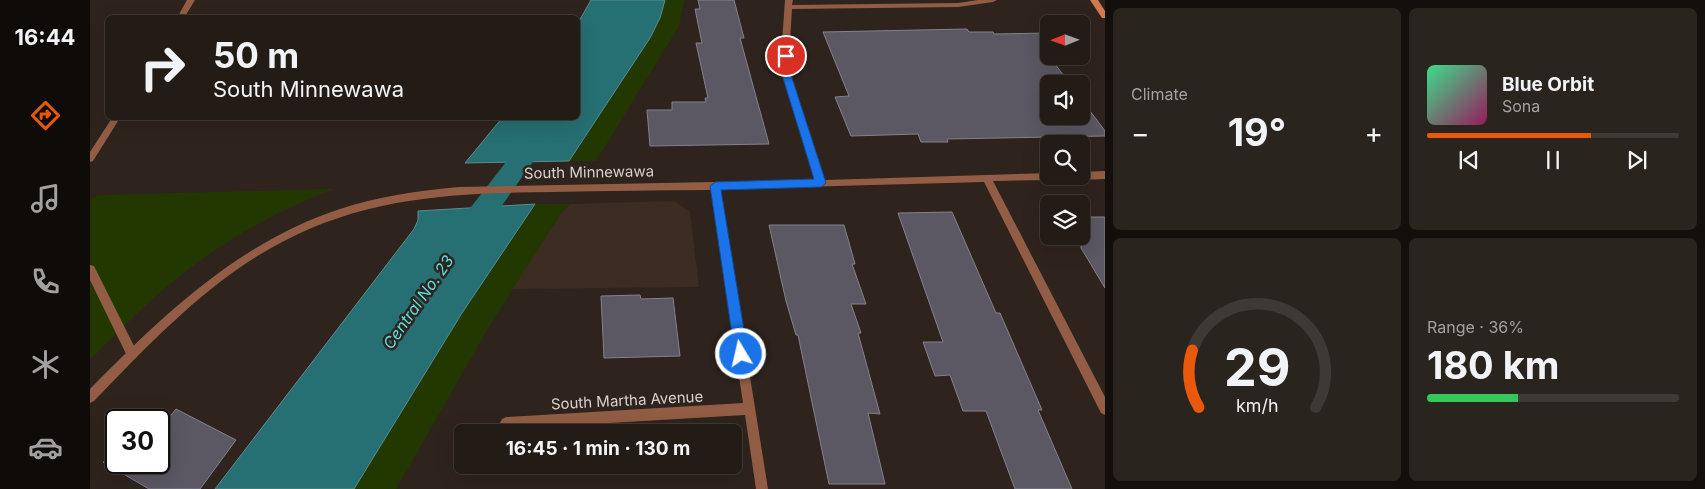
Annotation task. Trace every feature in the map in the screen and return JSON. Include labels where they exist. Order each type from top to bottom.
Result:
[{"type":"street","points":[[182,15],[191,0]]},
{"type":"street","points":[[821,183],[788,78],[786,56],[789,4],[958,5],[993,0]]},
{"type":"street","points":[[1094,0],[1105,16]]},
{"type":"street","points":[[90,159],[115,120]]},
{"type":"street","points":[[1090,176],[1105,175]]},
{"type":"street","name":"South Minnewawa","points":[[90,397],[163,323],[214,280],[264,247],[310,224],[359,205],[408,196],[465,189],[715,186],[1040,176]]},
{"type":"street","points":[[987,178],[1105,409]]},
{"type":"street","points":[[715,186],[762,489]]},
{"type":"street","points":[[90,269],[132,354]]},
{"type":"street","name":"South Martha Avenue","points":[[506,423],[750,410]]},
{"type":"shaded area","points":[[674,201],[690,212],[699,287],[512,289],[559,216],[570,204]]},
{"type":"green space","points":[[665,0],[684,0],[679,26],[596,161],[569,161],[650,38],[660,18]]},
{"type":"green space","points":[[333,189],[268,218],[208,255],[149,302],[90,360],[90,200],[98,195]]},
{"type":"green space","points":[[535,204],[570,204],[559,216],[490,325],[396,489],[354,489],[462,313]]},
{"type":"water","points":[[591,0],[665,0],[660,18],[650,38],[569,161],[465,163],[500,120],[580,120],[580,19]]},
{"type":"water","points":[[535,204],[462,313],[354,489],[215,489],[414,229],[418,220],[418,211]]},
{"type":"building","points":[[698,0],[734,0],[744,38],[740,38],[769,144],[650,146],[647,110],[672,110],[672,102],[706,102],[705,98],[708,98],[696,43],[702,43],[695,9],[700,9]]},
{"type":"building","points":[[967,29],[969,32],[993,32],[994,34],[1040,33],[1040,65],[1056,65],[1063,75],[1040,75],[1040,125],[1090,125],[1090,111],[1105,131],[1105,136],[1040,135],[1040,137],[947,139],[948,142],[921,142],[918,134],[851,136],[835,97],[849,96],[823,32]]},
{"type":"building","points":[[952,212],[996,313],[1000,313],[1042,410],[1038,410],[1072,489],[1015,489],[986,411],[963,411],[950,375],[935,376],[923,342],[943,342],[898,213]]},
{"type":"building","points":[[1090,217],[1105,217],[1105,288],[1081,245],[1090,245]]},
{"type":"building","points":[[769,225],[844,225],[855,264],[852,264],[866,304],[851,304],[861,333],[858,333],[880,414],[868,413],[885,484],[829,484],[798,335],[796,335],[786,301]]},
{"type":"building","points":[[640,295],[641,299],[673,298],[680,356],[604,358],[601,296]]},
{"type":"building","points":[[176,409],[236,440],[200,489],[149,489],[123,474],[170,474],[170,416]]},
{"type":"waterway","name":"Central No. 23","points":[[464,237],[551,120]]},
{"type":"route","points":[[741,354],[715,186],[821,183],[788,78],[786,56]]}]
